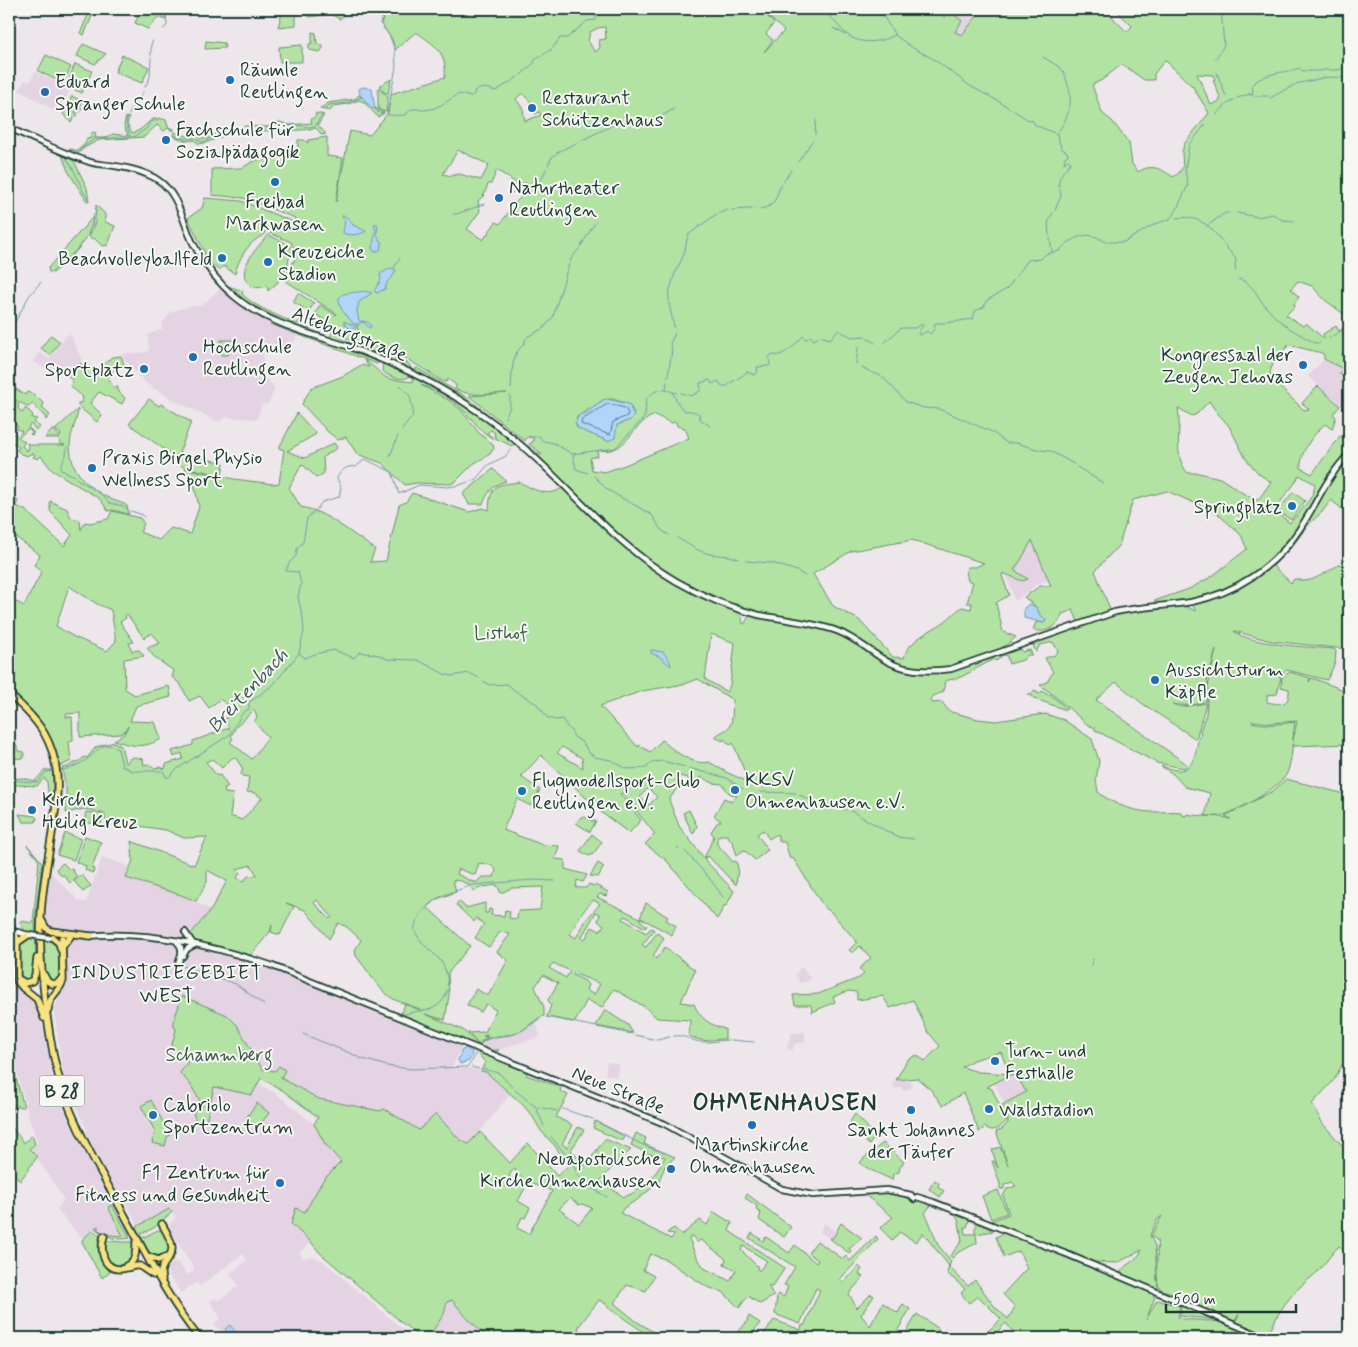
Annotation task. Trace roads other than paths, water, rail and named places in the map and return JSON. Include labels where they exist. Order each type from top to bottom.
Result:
[{"type":"highway","name":"B 28","points":[[9,696],[27,711],[39,726],[46,738],[56,775],[57,800],[43,888],[41,916],[41,963],[46,1019]]},
{"type":"highway","name":"B 28","points":[[56,775],[54,805],[40,892],[37,958],[46,1019],[57,1072],[68,1108],[154,1275],[173,1307],[195,1338]]},
{"type":"highway","points":[[41,916],[44,926],[49,931],[91,936]]},
{"type":"highway","points":[[17,931],[16,974],[22,982],[26,984],[31,982],[35,975],[37,958]]},
{"type":"highway","points":[[17,943],[29,935]]},
{"type":"highway","points":[[62,947],[70,937]]},
{"type":"highway","name":"B 28","points":[[51,938],[59,943],[62,954]]},
{"type":"highway","name":"B 28","points":[[46,1019],[50,1000],[62,984],[62,938]]},
{"type":"highway","name":"B 28","points":[[41,963],[48,983],[58,983],[63,976]]},
{"type":"highway","name":"B 28","points":[[16,974],[17,981],[21,986],[37,999],[46,1019]]},
{"type":"highway","points":[[146,1255],[154,1260],[161,1260],[170,1252],[170,1242],[161,1226],[172,1246],[170,1254],[161,1269],[163,1284]]},
{"type":"highway","points":[[136,1240],[136,1253],[132,1262],[124,1267],[115,1267],[110,1264],[104,1257],[104,1248],[106,1237],[102,1245],[103,1254],[109,1265],[118,1269],[140,1266],[154,1275]]},
{"type":"highway","name":"B 28","points":[[136,1240],[178,1309],[199,1338]]},
{"type":"main road","name":"Alteburgstraße","points":[[9,128],[87,162],[119,166],[146,174],[158,180],[174,198],[190,237],[203,260],[224,286],[238,299],[272,320],[379,358],[441,388],[493,423],[531,454],[626,545],[660,571],[713,600],[741,610],[837,631],[900,667],[930,671],[951,669],[1115,612],[1191,602],[1216,595],[1241,584],[1269,564],[1286,548],[1300,530],[1331,476],[1349,454]]},
{"type":"main road","points":[[17,931],[51,938],[110,935],[194,945]]},
{"type":"main road","points":[[178,942],[185,938],[185,932],[194,945]]},
{"type":"main road","points":[[178,942],[182,950],[178,967],[185,950],[194,945]]},
{"type":"main road","name":"Neue Straße","points":[[194,945],[293,973],[663,1123],[770,1184],[787,1191],[816,1195],[887,1190],[912,1195],[915,1193],[917,1197],[1069,1255],[1266,1338]]},
{"type":"water","points":[[363,87],[372,89],[375,109],[360,95],[359,89]]},
{"type":"water","points":[[343,215],[353,225],[366,231],[355,235],[343,233],[345,220],[342,217]]},
{"type":"water","points":[[374,224],[378,225],[377,234],[382,242],[380,250],[374,252],[372,248],[376,231]]},
{"type":"water","points":[[391,268],[396,270],[393,276],[387,282],[385,289],[377,293],[374,291],[381,280],[380,274]]},
{"type":"water","points":[[364,291],[372,293],[359,302],[357,311],[359,321],[368,322],[371,327],[369,328],[365,323],[361,322],[356,328],[349,328],[344,321],[355,326],[358,324],[354,324],[343,312],[339,298],[347,293]]},
{"type":"water","points":[[607,399],[629,404],[634,416],[630,420],[617,425],[615,438],[608,441],[579,429],[575,423],[579,415],[588,412]]},
{"type":"water","points":[[1029,604],[1036,607],[1040,615],[1046,620],[1044,623],[1024,618],[1024,608]]},
{"type":"water","points":[[651,650],[663,652],[670,661],[671,666],[660,657],[651,653]]},
{"type":"water","points":[[466,1048],[472,1052],[472,1055],[469,1061],[460,1064],[458,1060],[462,1050]]},
{"type":"water","points":[[230,1325],[240,1338],[232,1338],[225,1329]]},
{"type":"waterway","points":[[164,29],[167,25],[165,9]]},
{"type":"waterway","points":[[380,24],[382,16],[387,9]]},
{"type":"waterway","points":[[521,75],[536,59],[552,49],[560,38],[567,38],[587,21],[596,20],[596,15],[601,14],[606,9]]},
{"type":"waterway","points":[[879,9],[895,35],[910,46],[935,60],[970,86],[1033,121],[1035,125],[1057,134],[1061,148],[1068,155],[1065,157],[1064,163],[1068,160],[1071,162],[1060,176],[1059,186]]},
{"type":"waterway","points":[[882,9],[882,14]]},
{"type":"waterway","points":[[1215,60],[1224,45],[1221,9]]},
{"type":"waterway","points":[[829,16],[846,34],[860,41],[878,41],[895,35]]},
{"type":"waterway","points":[[381,23],[390,37],[395,50]]},
{"type":"waterway","points":[[833,28],[846,35]]},
{"type":"waterway","points":[[151,55],[151,44],[153,41]]},
{"type":"waterway","points":[[387,114],[396,67],[395,51]]},
{"type":"waterway","points":[[1043,57],[1063,71],[1069,89],[1069,109],[1065,121],[1057,133]]},
{"type":"waterway","points":[[145,87],[150,77],[151,58]]},
{"type":"waterway","name":"Breitenbach","points":[[1237,98],[1253,93],[1252,85],[1257,80],[1269,75],[1299,68],[1303,71],[1320,71],[1349,67]]},
{"type":"waterway","points":[[1217,73],[1226,96]]},
{"type":"waterway","points":[[460,94],[470,97],[474,94],[475,90],[485,88],[496,91],[518,77]]},
{"type":"waterway","points":[[1270,98],[1296,84],[1327,77],[1349,78]]},
{"type":"waterway","points":[[129,115],[134,103],[138,102],[143,92]]},
{"type":"waterway","points":[[388,115],[404,115],[411,110],[432,109],[459,94]]},
{"type":"waterway","points":[[1249,94],[1253,96],[1268,96]]},
{"type":"waterway","points":[[325,109],[329,105],[346,103],[362,97]]},
{"type":"waterway","name":"Breitenbach","points":[[1216,115],[1234,100]]},
{"type":"waterway","points":[[374,108],[379,113],[384,114]]},
{"type":"waterway","points":[[548,165],[552,157],[558,152],[621,121],[624,123],[631,121],[647,124],[674,109]]},
{"type":"waterway","points":[[266,128],[296,125],[315,126],[322,115]]},
{"type":"waterway","points":[[127,118],[126,122],[130,137]]},
{"type":"waterway","points":[[69,150],[77,152],[94,139],[134,137],[147,128],[150,122],[158,120]]},
{"type":"waterway","points":[[815,134],[816,120]]},
{"type":"waterway","name":"Breitenbach","points":[[885,342],[901,328],[915,328],[922,324],[923,326],[918,334],[921,335],[927,331],[930,334],[935,328],[934,324],[936,323],[973,319],[975,311],[984,307],[987,300],[1007,289],[1028,260],[1041,259],[1046,254],[1059,251],[1078,237],[1087,235],[1097,237],[1106,242],[1124,242],[1155,224],[1170,219],[1176,211],[1188,185],[1185,170],[1189,145],[1205,125]]},
{"type":"waterway","points":[[175,135],[185,139],[196,138],[199,141],[205,142],[228,131],[263,129]]},
{"type":"waterway","points":[[798,162],[812,141]]},
{"type":"waterway","points":[[66,158],[88,199]]},
{"type":"waterway","points":[[535,184],[542,179],[546,169]]},
{"type":"waterway","points":[[732,210],[765,208],[771,205],[791,170]]},
{"type":"waterway","points":[[1055,210],[1061,196],[1060,189]]},
{"type":"waterway","points":[[508,195],[517,190]]},
{"type":"waterway","points":[[453,214],[484,204]]},
{"type":"waterway","points":[[674,327],[669,293],[684,254],[688,235],[715,215],[727,210]]},
{"type":"waterway","points":[[1049,235],[1048,224],[1053,213]]},
{"type":"waterway","points":[[1207,226],[1225,213],[1229,213]]},
{"type":"waterway","points":[[1237,213],[1258,217],[1272,214],[1283,220],[1295,221]]},
{"type":"waterway","points":[[52,272],[85,240],[94,214]]},
{"type":"waterway","points":[[1176,218],[1187,217],[1196,219],[1211,229],[1236,259],[1236,271]]},
{"type":"waterway","points":[[581,246],[595,223]]},
{"type":"waterway","points":[[1050,238],[1052,252]]},
{"type":"waterway","points":[[527,337],[544,328],[553,317],[571,259],[579,249]]},
{"type":"waterway","points":[[394,268],[400,258]]},
{"type":"waterway","points":[[1238,279],[1251,286],[1272,314],[1285,325],[1315,343],[1320,343]]},
{"type":"waterway","points":[[14,324],[29,296],[41,282]]},
{"type":"waterway","points":[[357,327],[361,339]]},
{"type":"waterway","points":[[1329,338],[1349,328]]},
{"type":"waterway","name":"Breitenbach","points":[[681,393],[692,396],[701,390],[700,383],[710,380],[712,384],[718,381],[722,386],[727,386],[747,372],[754,375],[758,372],[757,367],[770,365],[769,357],[785,352],[803,336],[806,340],[810,336],[814,340],[820,336],[830,339],[838,330],[852,337],[864,336],[875,343]]},
{"type":"waterway","points":[[668,377],[672,349],[670,344],[675,333]]},
{"type":"waterway","points":[[511,389],[514,361],[517,352],[526,339]]},
{"type":"waterway","points":[[856,364],[857,345]]},
{"type":"waterway","points":[[862,368],[883,377],[906,402],[924,408],[939,409],[992,432],[1007,443],[1016,443],[1050,451],[1074,464]]},
{"type":"waterway","name":"Breitenbach","points":[[666,389],[667,382]]},
{"type":"waterway","points":[[399,384],[410,396],[413,410],[412,417],[402,430]]},
{"type":"waterway","name":"Breitenbach","points":[[529,438],[539,436],[543,441],[554,443],[572,454],[615,448],[645,416],[646,399],[658,390],[677,393]]},
{"type":"waterway","points":[[673,393],[679,405],[685,411],[693,411],[699,414],[700,419],[710,426]]},
{"type":"waterway","points":[[505,418],[510,407],[510,396]]},
{"type":"waterway","points":[[390,456],[398,436]]},
{"type":"waterway","points":[[67,447],[61,470],[75,476]]},
{"type":"waterway","name":"Breitenbach","points":[[59,771],[80,764],[100,748],[108,745],[118,749],[122,766],[133,771],[163,771],[166,777],[169,777],[177,769],[229,735],[244,711],[248,710],[250,706],[248,705],[251,701],[273,685],[299,653],[304,631],[298,597],[301,584],[298,572],[286,571],[289,563],[296,556],[297,549],[303,542],[307,518],[322,502],[339,497],[341,488],[337,478],[345,469],[356,467],[365,459],[392,472],[399,494],[419,485],[448,487],[476,479],[488,465],[506,456],[510,450]]},
{"type":"waterway","points":[[573,455],[576,469],[588,473]]},
{"type":"waterway","points":[[1077,467],[1103,483]]},
{"type":"waterway","points":[[594,476],[608,490],[652,515],[661,530],[669,535]]},
{"type":"waterway","points":[[76,478],[100,493],[109,503],[123,506],[129,511]]},
{"type":"waterway","points":[[131,511],[144,517]]},
{"type":"waterway","points":[[677,538],[702,552],[739,559]]},
{"type":"waterway","points":[[746,561],[772,563],[797,571],[805,576]]},
{"type":"waterway","points":[[299,653],[305,658],[334,650],[354,658],[360,652],[379,655],[387,659],[418,660],[444,674],[452,676],[469,673],[479,678]]},
{"type":"waterway","points":[[483,681],[490,685],[507,684],[537,704],[548,718],[562,719],[568,728]]},
{"type":"waterway","points":[[570,729],[574,737],[583,743],[589,753],[595,757],[611,760],[627,769],[646,768],[653,762],[662,761],[727,778],[743,789]]},
{"type":"waterway","name":"Breitenbach","points":[[9,780],[37,782],[46,772],[55,771]]},
{"type":"waterway","points":[[760,792],[796,793]]},
{"type":"waterway","points":[[799,795],[815,802],[846,810]]},
{"type":"waterway","points":[[851,811],[897,837],[914,839]]},
{"type":"waterway","points":[[685,851],[723,897]]},
{"type":"waterway","points":[[472,885],[532,880],[555,881]]},
{"type":"waterway","points":[[448,986],[447,975],[441,961],[422,942],[416,933],[415,926],[422,913],[433,901],[445,894],[470,886]]},
{"type":"waterway","points":[[1091,965],[1093,959]]},
{"type":"waterway","points":[[183,966],[236,984],[264,1005]]},
{"type":"waterway","points":[[422,1011],[438,1005],[444,999],[447,990]]},
{"type":"waterway","points":[[400,1015],[419,1011]]},
{"type":"waterway","points":[[546,1017],[632,1034]]},
{"type":"waterway","points":[[480,1045],[483,1041],[492,1037],[517,1033],[541,1018]]},
{"type":"waterway","points":[[303,1034],[360,1058],[387,1066],[411,1069],[467,1067],[477,1051]]},
{"type":"waterway","points":[[635,1035],[657,1040],[670,1037]]},
{"type":"waterway","points":[[674,1036],[682,1036],[702,1042],[728,1040]]},
{"type":"waterway","points":[[731,1040],[754,1042]]},
{"type":"waterway","points":[[472,1067],[479,1069]]},
{"type":"waterway","points":[[483,1069],[499,1073],[512,1087]]},
{"type":"waterway","points":[[515,1090],[536,1107],[544,1126]]},
{"type":"waterway","points":[[538,1107],[557,1111]]},
{"type":"waterway","points":[[563,1109],[593,1119]]},
{"type":"waterway","points":[[596,1121],[647,1147],[663,1152]]},
{"type":"waterway","points":[[551,1137],[573,1163],[577,1174],[588,1186],[607,1197]]},
{"type":"place","name":"Räumle Reutlingen","points":[[230,80]]},
{"type":"place","name":"Eduard Spranger Schule","points":[[45,92]]},
{"type":"place","name":"Restaurant Schützenhaus","points":[[532,108]]},
{"type":"place","name":"Fachschule für Sozialpädagogik","points":[[166,140]]},
{"type":"place","name":"Freibad Markwasen","points":[[275,182]]},
{"type":"place","name":"Naturtheater Reutlingen","points":[[499,198]]},
{"type":"place","name":"Beachvolleyballfeld","points":[[222,258]]},
{"type":"place","name":"Kreuzeiche Stadion","points":[[268,262]]},
{"type":"place","name":"Hochschule Reutlingen","points":[[193,357]]},
{"type":"place","name":"Kongressaal der Zeugen Jehovas","points":[[1303,365]]},
{"type":"place","name":"Sportplatz","points":[[144,369]]},
{"type":"place","name":"Praxis Birgel Physio Wellness Sport","points":[[92,468]]},
{"type":"place","name":"Springplatz","points":[[1292,506]]},
{"type":"place","name":"Aussichtsturm Käpfle","points":[[1155,680]]},
{"type":"place","name":"KKSV Ohmenhausen e.V.","points":[[735,790]]},
{"type":"place","name":"Flugmodellsport-Club Reutlingen e.V.","points":[[522,791]]},
{"type":"place","name":"Kirche Heilig Kreuz","points":[[32,810]]},
{"type":"place","name":"Turn- und Festhalle","points":[[995,1061]]},
{"type":"place","name":"Waldstadion","points":[[989,1109]]},
{"type":"place","name":"Sankt Johannes der Täufer","points":[[911,1110]]},
{"type":"place","name":"Cabriolo Sportzentrum","points":[[153,1115]]},
{"type":"place","name":"Martinskirche Ohmenhausen","points":[[752,1125]]},
{"type":"place","name":"Neuapostolische Kirche Ohmenhausen","points":[[671,1169]]},
{"type":"place","name":"F1 Zentrum für Fitness und Gesundheit","points":[[280,1183]]},
{"type":"district","name":"INDUSTRIEGEBIET WEST","points":[[167,984]]},
{"type":"district","name":"OHMENHAUSEN","points":[[785,1102]]},
{"type":"park label","name":"Listhof","points":[[501,632]]},
{"type":"park label","name":"Schammberg","points":[[219,1054]]}]
